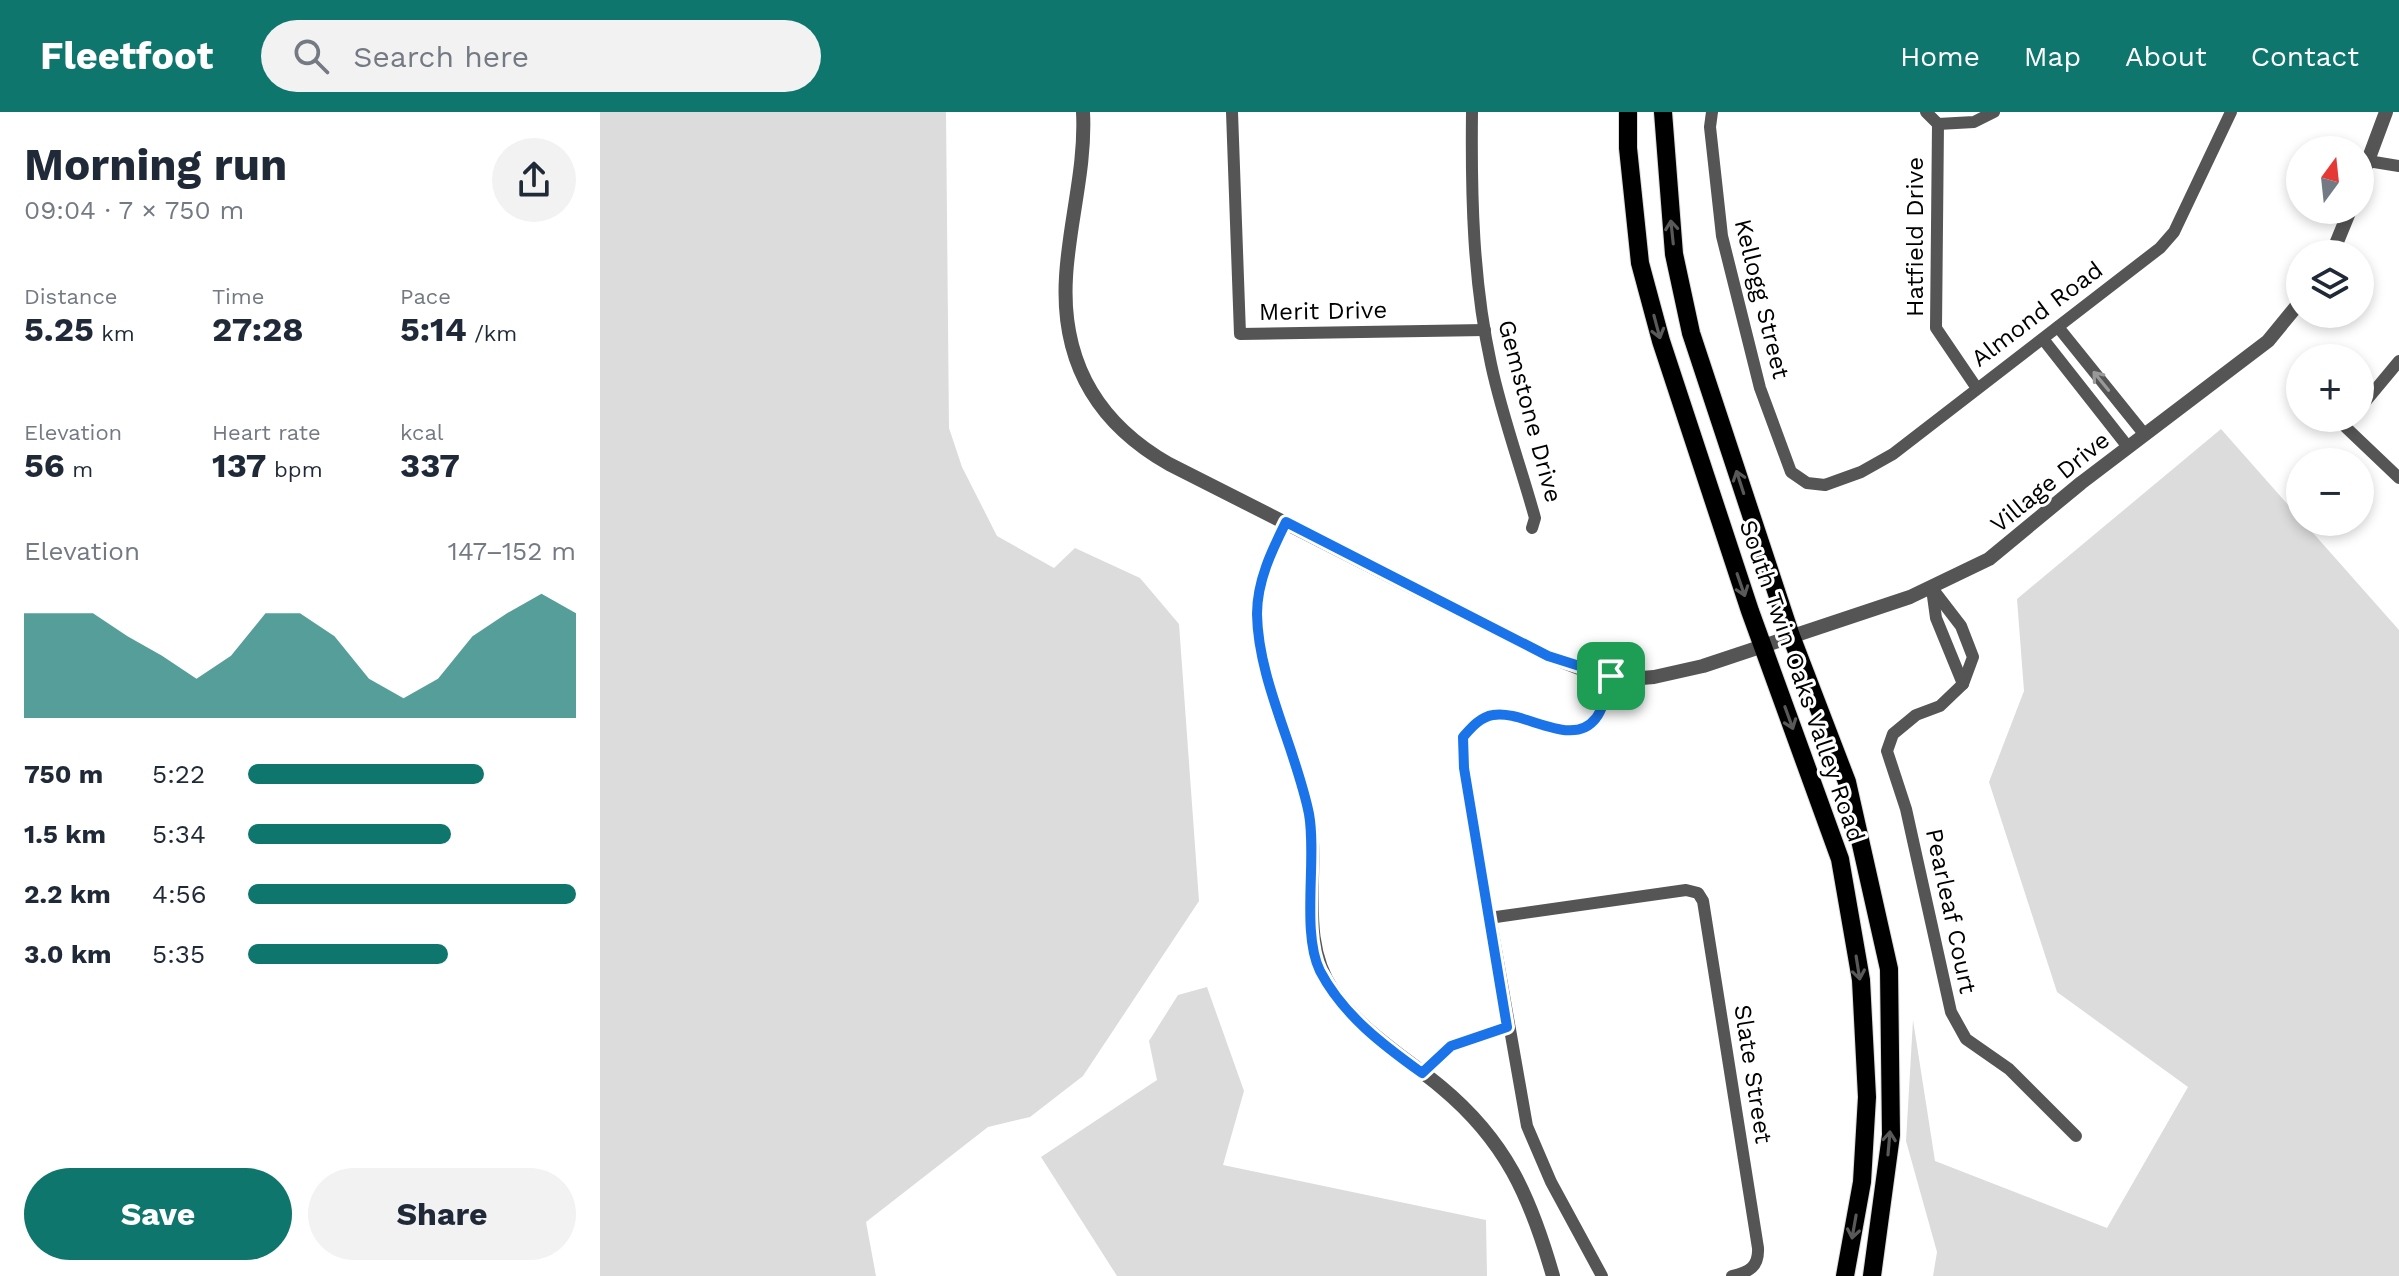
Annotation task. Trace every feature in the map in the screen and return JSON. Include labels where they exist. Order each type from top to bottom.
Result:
[{"type":"main road","name":"South Twin Oaks Valley Road","points":[[1628,112],[1629,164],[1640,263],[1661,341],[1762,645],[1840,859],[1861,980],[1867,1097],[1862,1182],[1845,1276]]},
{"type":"main road","name":"South Twin Oaks Valley Road","points":[[1663,112],[1674,254],[1691,333],[1791,636],[1847,782],[1889,969],[1891,1135],[1872,1276]]},
{"type":"street","name":"Village Drive","points":[[1083,112],[1081,172],[1066,276],[1065,314],[1074,356],[1108,418],[1147,452],[1548,656],[1611,676],[1654,677],[1680,672],[1931,587],[1989,559],[2128,447],[2268,341],[2286,319]]},
{"type":"street","name":"Merit Drive","points":[[1232,112],[1240,334],[1485,330]]},
{"type":"street","name":"Gemstone Drive","points":[[1472,112],[1475,246],[1485,330],[1491,364],[1535,518],[1532,528]]},
{"type":"street","name":"Kellogg Street","points":[[1712,112],[1710,127],[1722,236],[1760,388],[1791,472],[1807,483]]},
{"type":"street","points":[[1926,112],[1938,124],[1974,122],[1994,112]]},
{"type":"street","name":"Almond Road","points":[[1807,483],[1825,485],[1893,454],[1976,387],[2149,257],[2174,232],[2231,112]]},
{"type":"street","points":[[2374,145],[2386,112]]},
{"type":"street","name":"Hatfield Drive","points":[[1938,124],[1936,328],[1976,387]]},
{"type":"street","points":[[2374,162],[2399,166]]},
{"type":"street","points":[[2058,327],[2145,435]]},
{"type":"street","points":[[2043,339],[2128,447]]},
{"type":"street","points":[[2374,391],[2399,361]]},
{"type":"street","points":[[2355,432],[2399,478]]},
{"type":"street","points":[[1286,522],[1260,584],[1257,614],[1277,708],[1309,815],[1313,942],[1319,969],[1355,1019],[1386,1048],[1422,1073],[1477,1119],[1502,1149],[1531,1205],[1553,1276]]},
{"type":"street","points":[[1931,587],[1961,626],[1973,657],[1963,684]]},
{"type":"street","points":[[1931,587],[1936,618],[1963,684]]},
{"type":"street","points":[[1950,648],[1966,640]]},
{"type":"street","points":[[1602,1276],[1530,1138],[1507,1027],[1464,768],[1463,737],[1475,723],[1492,715],[1567,730],[1586,727],[1596,718],[1611,676]]},
{"type":"street","name":"Pearleaf Court","points":[[1963,684],[1940,706],[1916,715],[1893,734],[1887,751],[1906,809],[1951,1012],[1966,1039],[2009,1069],[2076,1136]]},
{"type":"street","name":"Slate Street","points":[[1489,918],[1686,890],[1698,893],[1703,901],[1716,976],[1758,1242],[1756,1264],[1748,1272],[1732,1276]]},
{"type":"street","points":[[1422,1073],[1451,1046],[1507,1027]]},
{"type":"shaded area","points":[[600,112],[946,112],[949,428],[962,467],[997,536],[1054,568],[1075,548],[1140,578],[1179,624],[1199,901],[1083,1076],[1030,1117],[988,1127],[866,1222],[876,1276],[600,1276]]},
{"type":"shaded area","points":[[2221,429],[2286,502],[2286,536],[2316,536],[2399,630],[2399,1276],[1933,1276],[1937,1252],[1906,1141],[1913,1020],[1935,1161],[2107,1228],[2188,1087],[2057,992],[1989,782],[2024,691],[2017,599]]},
{"type":"shaded area","points":[[1207,987],[1244,1091],[1223,1165],[1486,1220],[1487,1276],[1117,1276],[1041,1157],[1157,1080],[1149,1041],[1178,995]]},
{"type":"route","points":[[1286,522],[1548,656],[1592,673],[1611,676],[1596,718],[1586,727],[1567,730],[1511,716],[1492,715],[1475,723],[1463,737],[1464,768],[1507,1027],[1451,1046],[1422,1073],[1386,1048],[1355,1019],[1319,969],[1313,942],[1309,815],[1277,708],[1257,614],[1260,584],[1286,522]]}]
